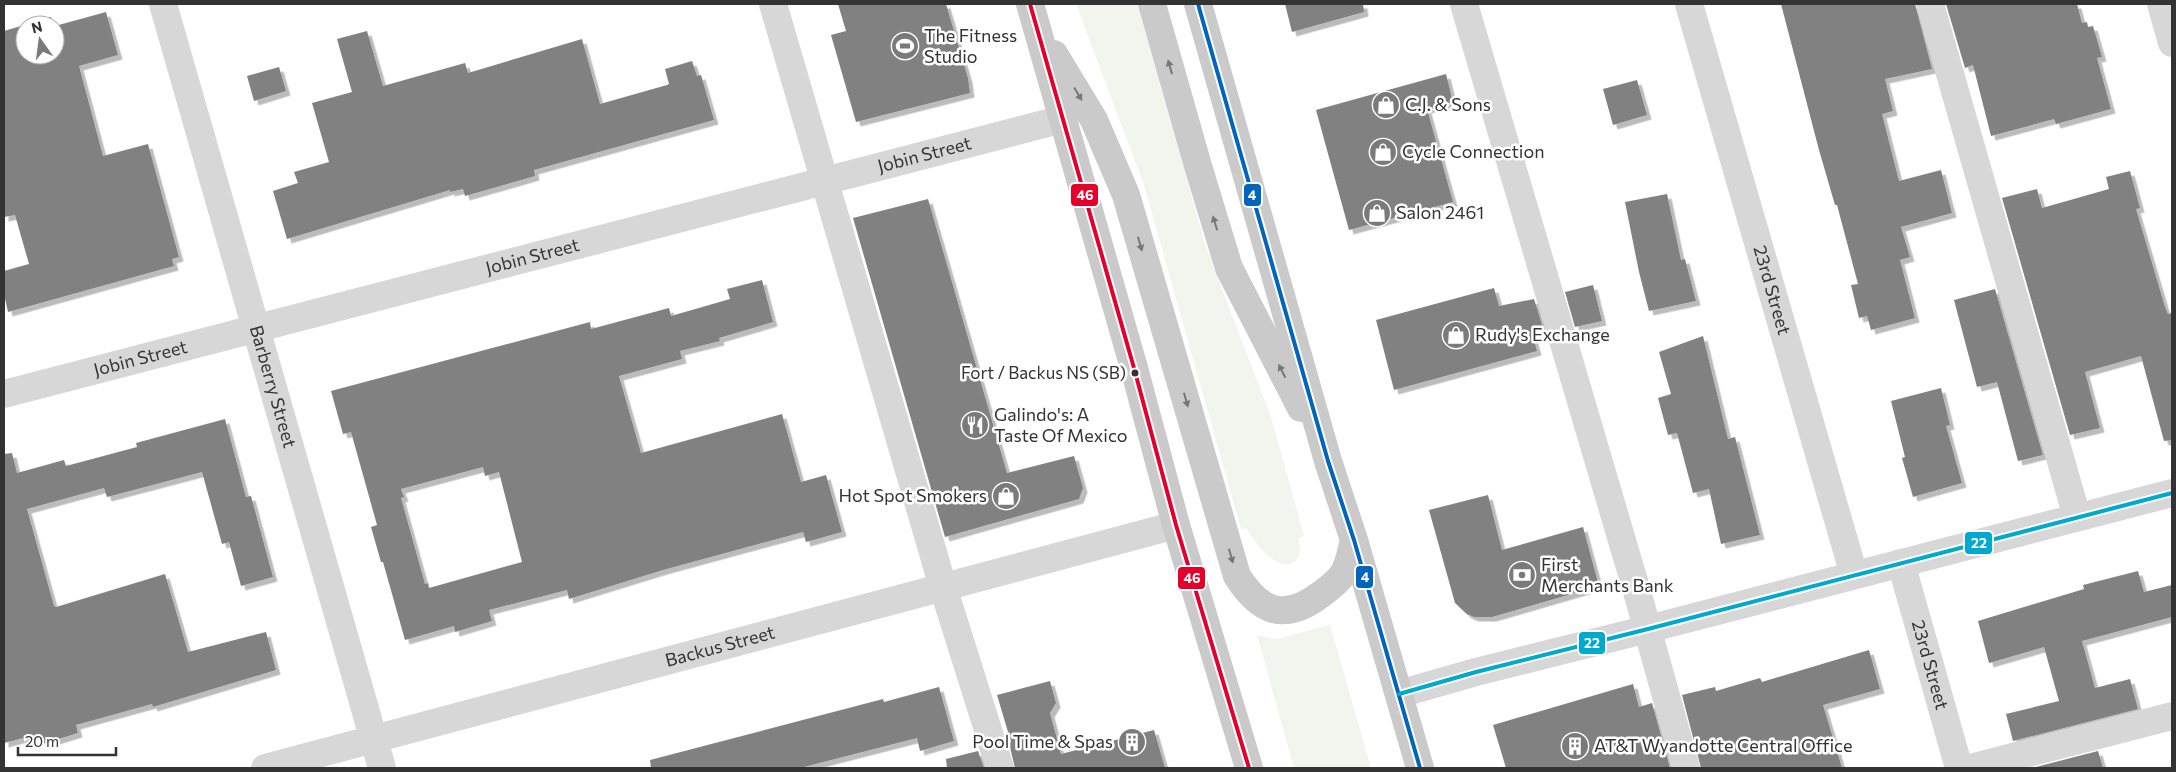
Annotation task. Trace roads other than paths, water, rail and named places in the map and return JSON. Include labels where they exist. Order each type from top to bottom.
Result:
[{"type":"main road","points":[[1152,4],[1229,268],[1328,461]]},
{"type":"main road","points":[[1198,4],[1328,461],[1354,540],[1420,768]]},
{"type":"main road","points":[[1032,13],[1094,120],[1126,195],[1237,576],[1245,589],[1273,610],[1291,612],[1315,599],[1334,585],[1344,573],[1354,540]]},
{"type":"main road","points":[[1032,13],[1176,525],[1249,768]]},
{"type":"street","name":"Barberry Street","points":[[163,4],[382,768]]},
{"type":"street","points":[[773,4],[944,587],[1000,768]]},
{"type":"street","points":[[1464,4],[1648,629],[1686,768]]},
{"type":"street","name":"23rd Street","points":[[1689,4],[1854,575]]},
{"type":"street","points":[[1930,4],[2077,517]]},
{"type":"street","points":[[2161,4],[2172,43]]},
{"type":"street","name":"Jobin Street","points":[[4,394],[1063,119]]},
{"type":"street","points":[[1399,694],[1476,672],[2172,493]]},
{"type":"street","name":"Backus Street","points":[[265,768],[1176,525]]},
{"type":"street","name":"23rd Street","points":[[1901,563],[1959,768]]},
{"type":"street","points":[[1970,768],[2172,716]]},
{"type":"place","name":"The Fitness Studio","points":[[905,46]]},
{"type":"place","name":"C.J. & Sons","points":[[1386,105]]},
{"type":"place","name":"Cycle Connection","points":[[1383,152]]},
{"type":"place","name":"Salon 2461","points":[[1377,213]]},
{"type":"place","name":"Rudy's Exchange","points":[[1456,335]]},
{"type":"place","name":"Fort / Backus NS (SB)","points":[[1135,373]]},
{"type":"place","name":"Galindo's: A Taste Of Mexico","points":[[975,425]]},
{"type":"place","name":"Hot Spot Smokers","points":[[1006,496]]},
{"type":"place","name":"First Merchants Bank","points":[[1522,575]]},
{"type":"place","name":"Pool Time & Spas","points":[[1132,742]]},
{"type":"place","name":"AT&T Wyandotte Central Office","points":[[1575,746]]}]
